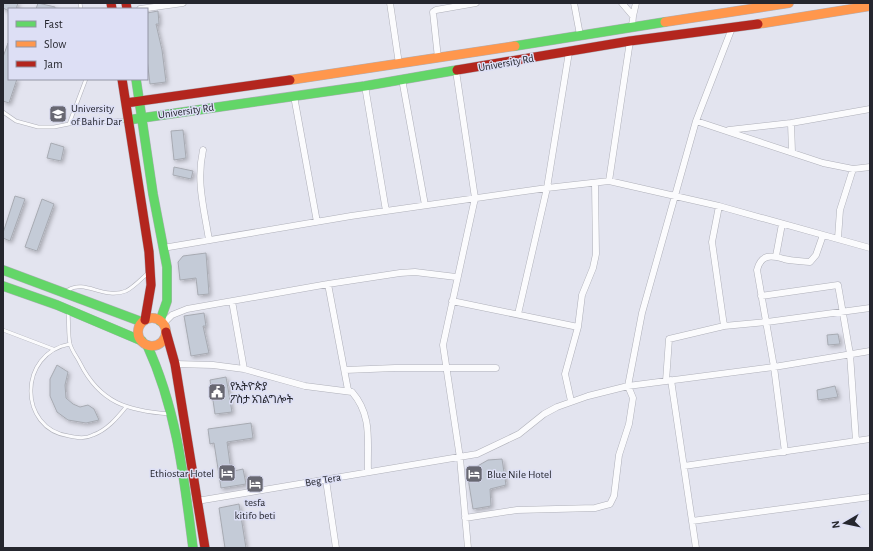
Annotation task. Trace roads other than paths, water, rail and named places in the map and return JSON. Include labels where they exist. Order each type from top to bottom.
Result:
[{"type":"main road","name":"University Rd","points":[[126,103],[399,64],[787,3]]},
{"type":"main road","name":"University Rd","points":[[128,120],[365,86],[630,42],[732,28],[870,6]]},
{"type":"main road","points":[[630,42],[632,27]]},
{"type":"main road","points":[[399,64],[402,79]]},
{"type":"main road","points":[[122,80],[151,270],[150,300],[138,332],[160,372],[172,414],[193,548]]},
{"type":"main road","points":[[3,286],[68,310],[144,343],[158,345],[165,338],[163,325],[168,285],[136,80]]},
{"type":"main road","points":[[149,252],[163,248]]},
{"type":"main road","points":[[3,270],[143,321],[153,318],[163,325],[175,364],[205,548]]},
{"type":"street","points":[[147,8],[183,3]]},
{"type":"street","points":[[390,3],[399,64]]},
{"type":"street","points":[[438,58],[433,12],[436,10],[476,3]]},
{"type":"street","points":[[574,3],[580,35]]},
{"type":"street","points":[[622,3],[633,16]]},
{"type":"street","points":[[632,27],[636,3]]},
{"type":"street","points":[[465,518],[517,510],[595,508],[610,504],[614,496],[619,455],[629,424],[633,398],[628,386],[642,313],[696,121],[732,28]]},
{"type":"street","points":[[609,181],[630,42]]},
{"type":"street","points":[[518,314],[548,188],[569,52]]},
{"type":"street","points":[[456,71],[475,198],[456,277],[443,345],[460,458],[468,548]]},
{"type":"street","points":[[402,79],[425,205]]},
{"type":"street","points":[[365,86],[386,211]]},
{"type":"street","points":[[294,96],[317,222]]},
{"type":"street","points":[[727,130],[791,123],[870,109]]},
{"type":"street","points":[[696,121],[824,162],[853,169],[870,167]]},
{"type":"street","points":[[791,123],[792,152]]},
{"type":"street","points":[[203,150],[200,163],[199,185],[209,240]]},
{"type":"street","points":[[838,238],[840,210],[853,169]]},
{"type":"street","points":[[163,248],[425,205],[609,181],[719,206],[870,248]]},
{"type":"street","points":[[571,401],[565,374],[578,327],[582,294],[593,268],[596,254],[595,183]]},
{"type":"street","points":[[719,206],[712,242],[724,326]]},
{"type":"street","points":[[776,256],[782,224]]},
{"type":"street","points":[[785,452],[774,367],[757,270],[759,262],[765,256],[776,256],[785,259],[810,262],[816,255],[823,235]]},
{"type":"street","points":[[163,325],[172,315],[180,311],[328,284],[415,272],[456,277]]},
{"type":"street","points":[[328,284],[348,390]]},
{"type":"street","points":[[761,296],[838,285],[850,354],[856,441]]},
{"type":"street","points":[[452,300],[578,327]]},
{"type":"street","points":[[232,301],[244,369]]},
{"type":"street","points":[[696,548],[684,466],[668,381],[669,339],[724,326],[767,322],[870,308]]},
{"type":"street","name":"Beg Tera","points":[[187,503],[460,458],[482,453],[519,434],[544,414],[571,401],[628,386],[774,367],[870,351]]},
{"type":"street","points":[[175,364],[213,365],[244,369],[305,386],[348,390],[352,392],[358,399],[366,414],[368,425],[368,472]]},
{"type":"street","points":[[345,370],[496,368]]},
{"type":"street","points":[[684,466],[870,439]]},
{"type":"street","points":[[326,480],[336,548]]},
{"type":"street","points":[[692,521],[870,497]]},
{"type":"lane","points":[[70,124],[86,80]]},
{"type":"lane","points":[[3,112],[16,121],[38,127],[54,127],[70,124],[128,120]]},
{"type":"lane","points":[[65,293],[73,287],[79,286],[108,294],[118,293],[128,290],[151,270]]},
{"type":"lane","points":[[68,310],[70,344],[83,370],[95,386],[108,398],[126,407],[146,412],[172,414]]},
{"type":"lane","points":[[3,330],[53,349]]},
{"type":"lane","points":[[70,344],[53,349],[46,354],[38,365],[30,388],[32,402],[41,422],[63,436],[81,438],[93,436],[105,429],[126,407]]},
{"type":"place","name":"University of Bahir Dar","points":[[58,114]]},
{"type":"place","name":"የኢትዮጵያ ፖስታ አገልግሎት","points":[[217,392]]},
{"type":"place","name":"Ethiostar Hotel","points":[[227,473]]},
{"type":"place","name":"Blue Nile Hotel","points":[[474,474]]},
{"type":"place","name":"tesfa kitifo beti","points":[[255,484]]}]
